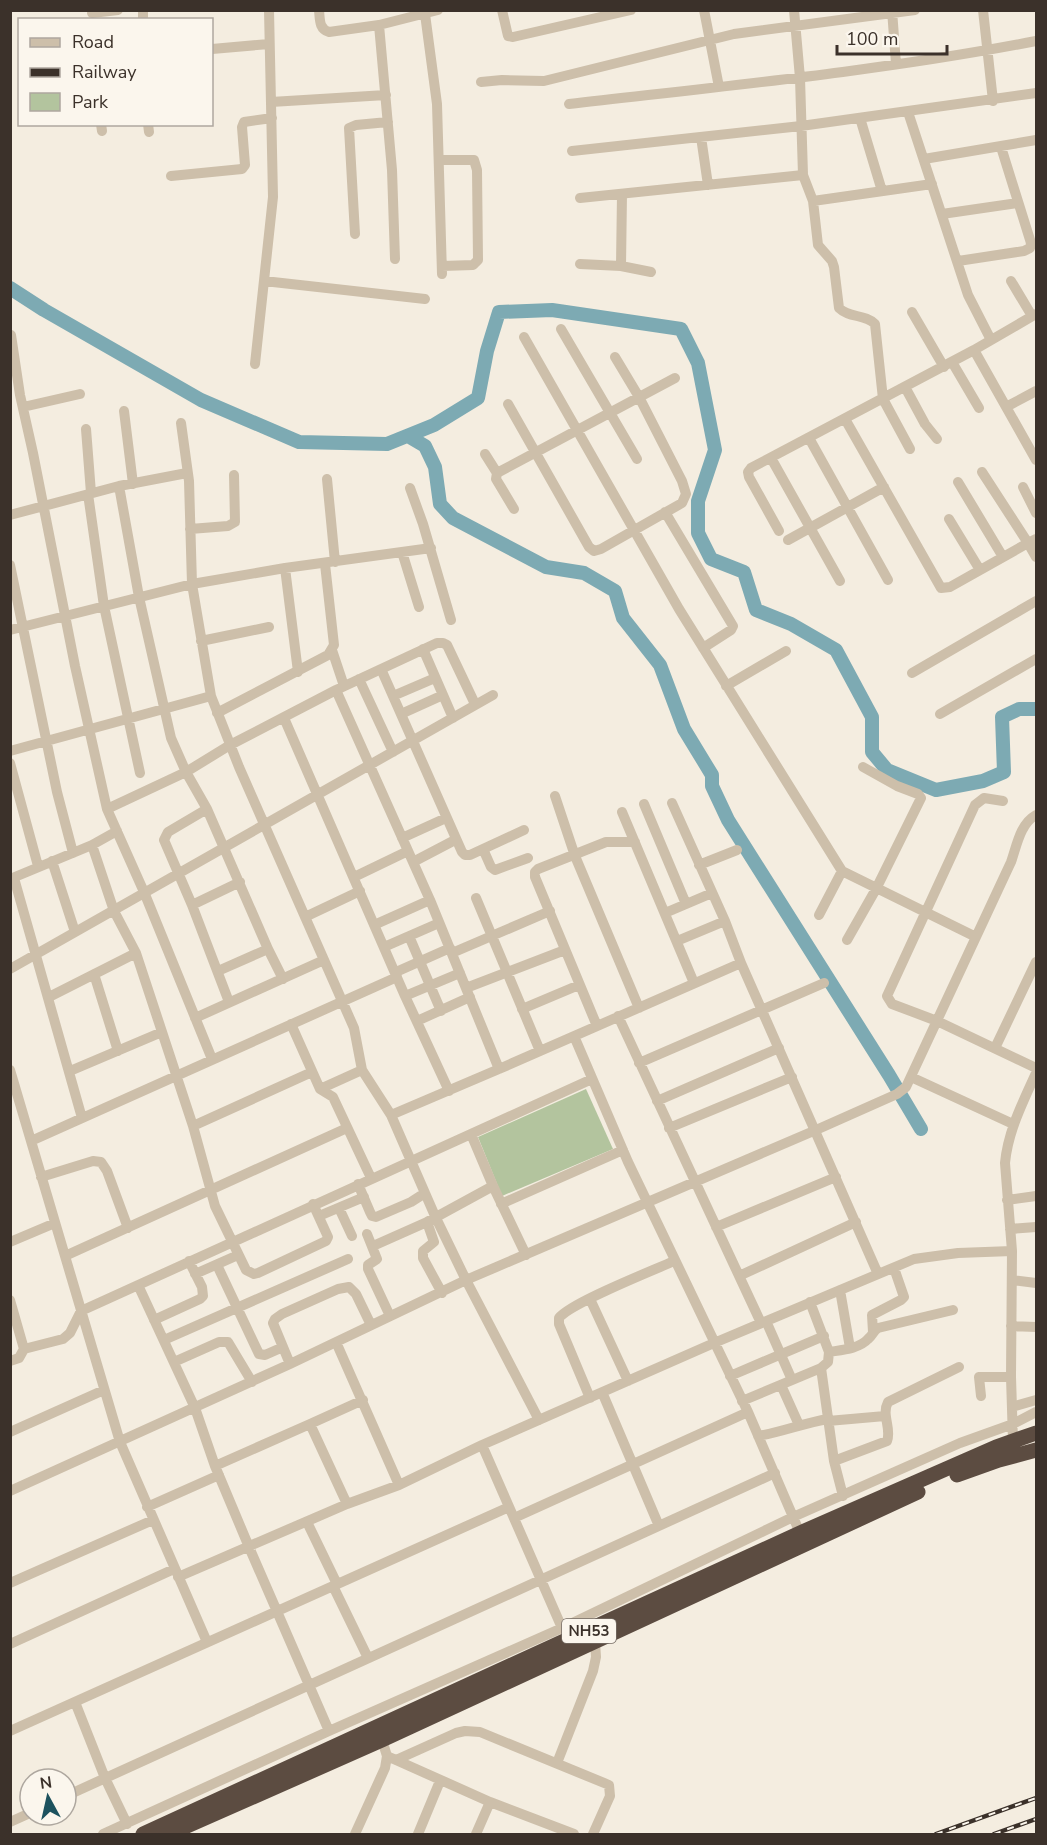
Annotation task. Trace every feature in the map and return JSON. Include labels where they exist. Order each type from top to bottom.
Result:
[{"type":"highway","name":"NH53","points":[[143,1834],[800,1533],[1036,1433]]},
{"type":"highway","name":"NH53","points":[[168,1834],[382,1740],[947,1479],[999,1460],[1036,1450]]},
{"type":"street","points":[[92,14],[118,10]]},
{"type":"street","points":[[255,364],[273,197],[269,10]]},
{"type":"street","points":[[319,10],[321,26],[328,32],[380,25],[438,10]]},
{"type":"street","points":[[502,10],[508,36],[513,37],[631,10]]},
{"type":"street","points":[[704,10],[719,87]]},
{"type":"street","points":[[794,10],[800,78],[803,175],[813,201],[818,245],[832,261],[839,308],[849,314],[871,320],[875,324],[883,399],[910,449]]},
{"type":"street","points":[[481,82],[544,81],[744,32],[915,10]]},
{"type":"street","points":[[983,10],[993,101]]},
{"type":"street","points":[[892,12],[896,64]]},
{"type":"street","points":[[425,14],[435,80],[440,160],[442,270],[473,265],[478,260],[477,170],[474,160],[440,160]]},
{"type":"street","points":[[380,25],[393,194],[395,259]]},
{"type":"street","points":[[569,104],[800,78],[1036,41]]},
{"type":"street","points":[[213,50],[269,44]]},
{"type":"street","points":[[572,150],[801,126],[993,101],[1036,93]]},
{"type":"street","points":[[271,102],[386,95]]},
{"type":"street","points":[[908,112],[968,295],[991,340]]},
{"type":"street","points":[[171,176],[242,168],[245,165],[242,127],[244,122],[272,118]]},
{"type":"street","points":[[860,118],[882,191]]},
{"type":"street","points":[[355,234],[349,128],[356,125],[388,122]]},
{"type":"street","points":[[701,137],[708,185]]},
{"type":"street","points":[[924,159],[1036,140]]},
{"type":"street","points":[[958,261],[1024,251],[1030,248],[1031,243],[1001,147]]},
{"type":"street","points":[[580,198],[803,175]]},
{"type":"street","points":[[813,201],[932,184]]},
{"type":"street","points":[[621,266],[622,194]]},
{"type":"street","points":[[942,214],[1018,203]]},
{"type":"street","points":[[580,264],[621,266],[651,272]]},
{"type":"street","points":[[779,531],[748,472],[751,468],[974,350],[1034,315],[1011,280]]},
{"type":"street","points":[[264,281],[425,299]]},
{"type":"street","points":[[912,312],[979,408]]},
{"type":"street","points":[[561,329],[637,459]]},
{"type":"street","points":[[11,334],[23,407],[65,616],[107,808],[212,1059]]},
{"type":"street","points":[[524,338],[703,648],[842,871],[976,937]]},
{"type":"street","points":[[974,350],[1006,407],[1033,446],[1036,460]]},
{"type":"street","points":[[508,404],[592,550],[601,549],[682,503],[686,494],[682,481],[639,397],[615,357]]},
{"type":"street","points":[[497,473],[675,378]]},
{"type":"street","points":[[905,387],[937,439]]},
{"type":"street","points":[[1006,407],[1036,391]]},
{"type":"street","points":[[23,407],[80,394]]},
{"type":"street","points":[[124,411],[133,484]]},
{"type":"street","points":[[845,419],[941,588],[950,587],[1032,541]]},
{"type":"street","points":[[182,423],[187,473],[192,584],[211,696],[230,745],[354,1029],[362,1070],[391,1115],[425,1193],[434,1242],[422,1254],[442,1293]]},
{"type":"street","points":[[86,429],[90,494],[104,606],[140,773]]},
{"type":"street","points":[[809,438],[888,580]]},
{"type":"street","points":[[485,454],[497,473],[496,479],[514,509]]},
{"type":"street","points":[[771,458],[840,581]]},
{"type":"street","points":[[982,472],[1032,541],[1036,557]]},
{"type":"street","points":[[10,515],[119,486],[187,473]]},
{"type":"street","points":[[190,529],[228,526],[235,522],[234,476]]},
{"type":"street","points":[[217,713],[328,656],[332,650],[334,645],[327,479]]},
{"type":"street","points":[[958,482],[1003,557]]},
{"type":"street","points":[[119,486],[139,597],[171,738],[186,772],[207,809],[283,979]]},
{"type":"street","points":[[788,540],[884,487]]},
{"type":"street","points":[[1023,487],[1036,513]]},
{"type":"street","points":[[410,488],[431,548],[451,620]]},
{"type":"street","points":[[665,512],[733,626],[731,630],[703,648]]},
{"type":"street","points":[[949,519],[980,570]]},
{"type":"street","points":[[10,630],[192,584],[285,568],[431,548]]},
{"type":"street","points":[[402,552],[419,607]]},
{"type":"street","points":[[10,565],[57,792],[73,853]]},
{"type":"street","points":[[285,568],[298,672]]},
{"type":"street","points":[[912,673],[1036,601]]},
{"type":"street","points":[[201,641],[269,627]]},
{"type":"street","points":[[107,808],[186,772],[230,745],[340,688],[437,643],[447,645],[475,705]]},
{"type":"street","points":[[423,649],[453,718]]},
{"type":"street","points":[[332,650],[340,688],[499,1069]]},
{"type":"street","points":[[726,686],[786,651]]},
{"type":"street","points":[[940,714],[1036,659]]},
{"type":"street","points":[[381,669],[455,840],[465,855],[470,855],[524,830]]},
{"type":"street","points":[[393,696],[435,678]]},
{"type":"street","points":[[359,679],[393,752]]},
{"type":"street","points":[[401,714],[443,695]]},
{"type":"street","points":[[10,969],[493,695]]},
{"type":"street","points":[[10,751],[211,696]]},
{"type":"street","points":[[284,718],[405,996],[449,1091]]},
{"type":"street","points":[[10,763],[38,867]]},
{"type":"street","points":[[848,940],[921,798],[918,794],[862,767]]},
{"type":"street","points":[[555,796],[575,856],[639,1008]]},
{"type":"street","points":[[1003,801],[989,798],[978,801],[887,996],[892,1004],[937,1021],[995,1048],[1036,1076],[1013,1124],[1006,1149],[1005,1163],[1012,1251],[1013,1441]]},
{"type":"street","points":[[672,803],[878,1274]]},
{"type":"street","points":[[644,804],[686,904]]},
{"type":"street","points":[[207,809],[165,836],[165,845],[192,905],[229,1002]]},
{"type":"street","points":[[622,812],[694,983]]},
{"type":"street","points":[[10,1491],[252,1382],[466,1280],[816,1130],[901,1090],[911,1077],[976,937],[1011,861],[1023,827],[1029,819],[1036,815]]},
{"type":"street","points":[[402,838],[446,818]]},
{"type":"street","points":[[82,1118],[37,955],[12,879],[92,845],[117,831]]},
{"type":"street","points":[[413,862],[455,840]]},
{"type":"street","points":[[597,1026],[535,877],[535,872],[538,868],[575,856],[606,842],[634,842]]},
{"type":"street","points":[[92,845],[114,911],[136,953],[193,1126],[215,1206],[246,1270],[254,1274],[324,1243],[328,1237],[314,1204]]},
{"type":"street","points":[[483,849],[495,870],[528,858]]},
{"type":"street","points":[[699,865],[737,850]]},
{"type":"street","points":[[354,877],[408,851]]},
{"type":"street","points":[[52,861],[75,932]]},
{"type":"street","points":[[819,915],[842,871]]},
{"type":"street","points":[[192,905],[240,882]]},
{"type":"street","points":[[305,916],[360,891]]},
{"type":"street","points":[[665,913],[712,893]]},
{"type":"street","points":[[476,897],[540,1051]]},
{"type":"street","points":[[374,925],[430,900]]},
{"type":"street","points":[[31,1141],[342,1001],[420,962],[550,911]]},
{"type":"street","points":[[677,941],[725,921]]},
{"type":"street","points":[[384,947],[439,922]]},
{"type":"street","points":[[409,936],[441,1011]]},
{"type":"street","points":[[218,971],[268,949]]},
{"type":"street","points":[[417,1022],[441,1011],[506,972],[565,950]]},
{"type":"street","points":[[49,998],[136,953]]},
{"type":"street","points":[[195,1018],[324,960]]},
{"type":"street","points":[[995,1048],[1036,962]]},
{"type":"street","points":[[391,1115],[741,963]]},
{"type":"street","points":[[405,996],[460,973]]},
{"type":"street","points":[[94,974],[118,1051]]},
{"type":"street","points":[[639,1063],[824,983]]},
{"type":"street","points":[[522,1009],[579,985]]},
{"type":"street","points":[[618,1016],[694,1182],[792,1380]]},
{"type":"street","points":[[291,1024],[320,1089],[333,1097],[371,1178]]},
{"type":"street","points":[[70,1071],[162,1032]]},
{"type":"street","points":[[574,1036],[647,1203],[748,1412],[800,1533]]},
{"type":"street","points":[[657,1101],[779,1048]]},
{"type":"street","points":[[10,1070],[120,1442],[207,1642]]},
{"type":"street","points":[[320,1089],[362,1070]]},
{"type":"street","points":[[193,1126],[312,1072]]},
{"type":"street","points":[[669,1128],[792,1077]]},
{"type":"street","points":[[911,1077],[1013,1124]]},
{"type":"street","points":[[24,1349],[63,1339],[70,1333],[81,1311],[592,1079]]},
{"type":"street","points":[[65,1256],[347,1128]]},
{"type":"street","points":[[471,1134],[526,1255]]},
{"type":"street","points":[[501,1204],[623,1150]]},
{"type":"street","points":[[41,1177],[93,1161],[101,1162],[128,1228]]},
{"type":"street","points":[[716,1227],[836,1177]]},
{"type":"street","points":[[358,1184],[372,1216],[376,1217],[411,1202],[425,1193]]},
{"type":"street","points":[[373,1246],[493,1186]]},
{"type":"street","points":[[1007,1200],[1036,1196]]},
{"type":"street","points":[[319,1216],[364,1197]]},
{"type":"street","points":[[339,1208],[352,1236]]},
{"type":"street","points":[[431,1219],[466,1280],[539,1420]]},
{"type":"street","points":[[739,1276],[856,1222]]},
{"type":"street","points":[[10,1242],[55,1223]]},
{"type":"street","points":[[1010,1230],[1036,1227]]},
{"type":"street","points":[[367,1234],[377,1259],[367,1267],[390,1317]]},
{"type":"street","points":[[10,1644],[176,1573],[249,1547],[347,1504],[399,1485],[482,1445],[714,1342],[914,1259],[964,1253],[1012,1251]]},
{"type":"street","points":[[195,1274],[238,1255]]},
{"type":"street","points":[[164,1340],[348,1259]]},
{"type":"street","points":[[590,1398],[560,1324],[559,1318],[562,1313],[674,1261]]},
{"type":"street","points":[[154,1320],[200,1299],[203,1293],[189,1262]]},
{"type":"street","points":[[217,1265],[259,1354],[265,1356],[283,1347]]},
{"type":"street","points":[[873,1332],[872,1315],[904,1297],[894,1268]]},
{"type":"street","points":[[1011,1280],[1036,1283]]},
{"type":"street","points":[[138,1285],[195,1408],[217,1471],[329,1731]]},
{"type":"street","points":[[290,1364],[274,1328],[275,1318],[344,1287],[349,1287],[356,1294],[371,1325]]},
{"type":"street","points":[[840,1290],[850,1348]]},
{"type":"street","points":[[590,1299],[628,1381]]},
{"type":"street","points":[[10,1362],[19,1358],[24,1349],[11,1300]]},
{"type":"street","points":[[742,1401],[821,1368],[828,1362],[829,1352],[810,1302]]},
{"type":"street","points":[[829,1352],[850,1348],[868,1340],[878,1328],[953,1310]]},
{"type":"street","points":[[1011,1326],[1036,1327]]},
{"type":"street","points":[[730,1376],[824,1336]]},
{"type":"street","points":[[174,1362],[219,1342],[228,1342],[252,1382]]},
{"type":"street","points":[[336,1342],[399,1485]]},
{"type":"street","points":[[834,1461],[886,1441],[889,1436],[885,1416],[886,1405],[891,1400],[959,1367]]},
{"type":"street","points":[[821,1368],[834,1461],[843,1496]]},
{"type":"street","points":[[981,1396],[980,1377],[1011,1377]]},
{"type":"street","points":[[781,1385],[799,1425]]},
{"type":"street","points":[[10,1432],[104,1390]]},
{"type":"street","points":[[602,1392],[659,1526]]},
{"type":"street","points":[[147,1507],[310,1424],[363,1400]]},
{"type":"street","points":[[1012,1407],[1036,1400]]},
{"type":"street","points":[[514,1518],[748,1412]]},
{"type":"street","points":[[103,1834],[562,1628],[794,1518],[960,1443],[1013,1424],[1036,1412]]},
{"type":"street","points":[[758,1436],[828,1420],[885,1416]]},
{"type":"street","points":[[310,1424],[347,1504]]},
{"type":"street","points":[[482,1445],[562,1628]]},
{"type":"street","points":[[78,1790],[775,1473]]},
{"type":"street","points":[[10,1731],[509,1507]]},
{"type":"street","points":[[10,1583],[153,1520]]},
{"type":"street","points":[[307,1522],[368,1658]]},
{"type":"street","points":[[556,1763],[593,1671],[596,1657],[595,1642]]},
{"type":"street","points":[[75,1702],[126,1824]]},
{"type":"street","points":[[355,1834],[385,1768],[392,1758],[456,1733],[472,1730],[606,1783],[610,1787],[610,1796],[593,1834]]},
{"type":"street","points":[[382,1740],[392,1758],[490,1802],[574,1834]]},
{"type":"street","points":[[418,1834],[440,1780]]},
{"type":"street","points":[[476,1834],[490,1802]]},
{"type":"street","points":[[537,1834],[542,1823]]},
{"type":"green space","points":[[586,1089],[613,1149],[502,1196],[478,1137]]},
{"type":"waterway","points":[[10,288],[201,400],[299,442],[387,444],[434,425],[478,398],[487,351],[499,312],[552,310],[681,329],[698,363],[715,450],[698,501],[698,533],[711,559],[744,572],[756,610],[791,624],[836,650],[872,717],[872,752],[887,770],[936,790],[983,781],[1004,772],[1002,717],[1019,709],[1036,709]]},
{"type":"waterway","points":[[408,436],[425,446],[435,467],[440,504],[453,518],[546,567],[584,573],[615,591],[623,618],[660,665],[684,729],[712,775],[712,786],[728,820],[921,1129]]},
{"type":"railway","points":[[936,1834],[1036,1798]]},
{"type":"railway","points":[[994,1834],[1036,1819]]}]
